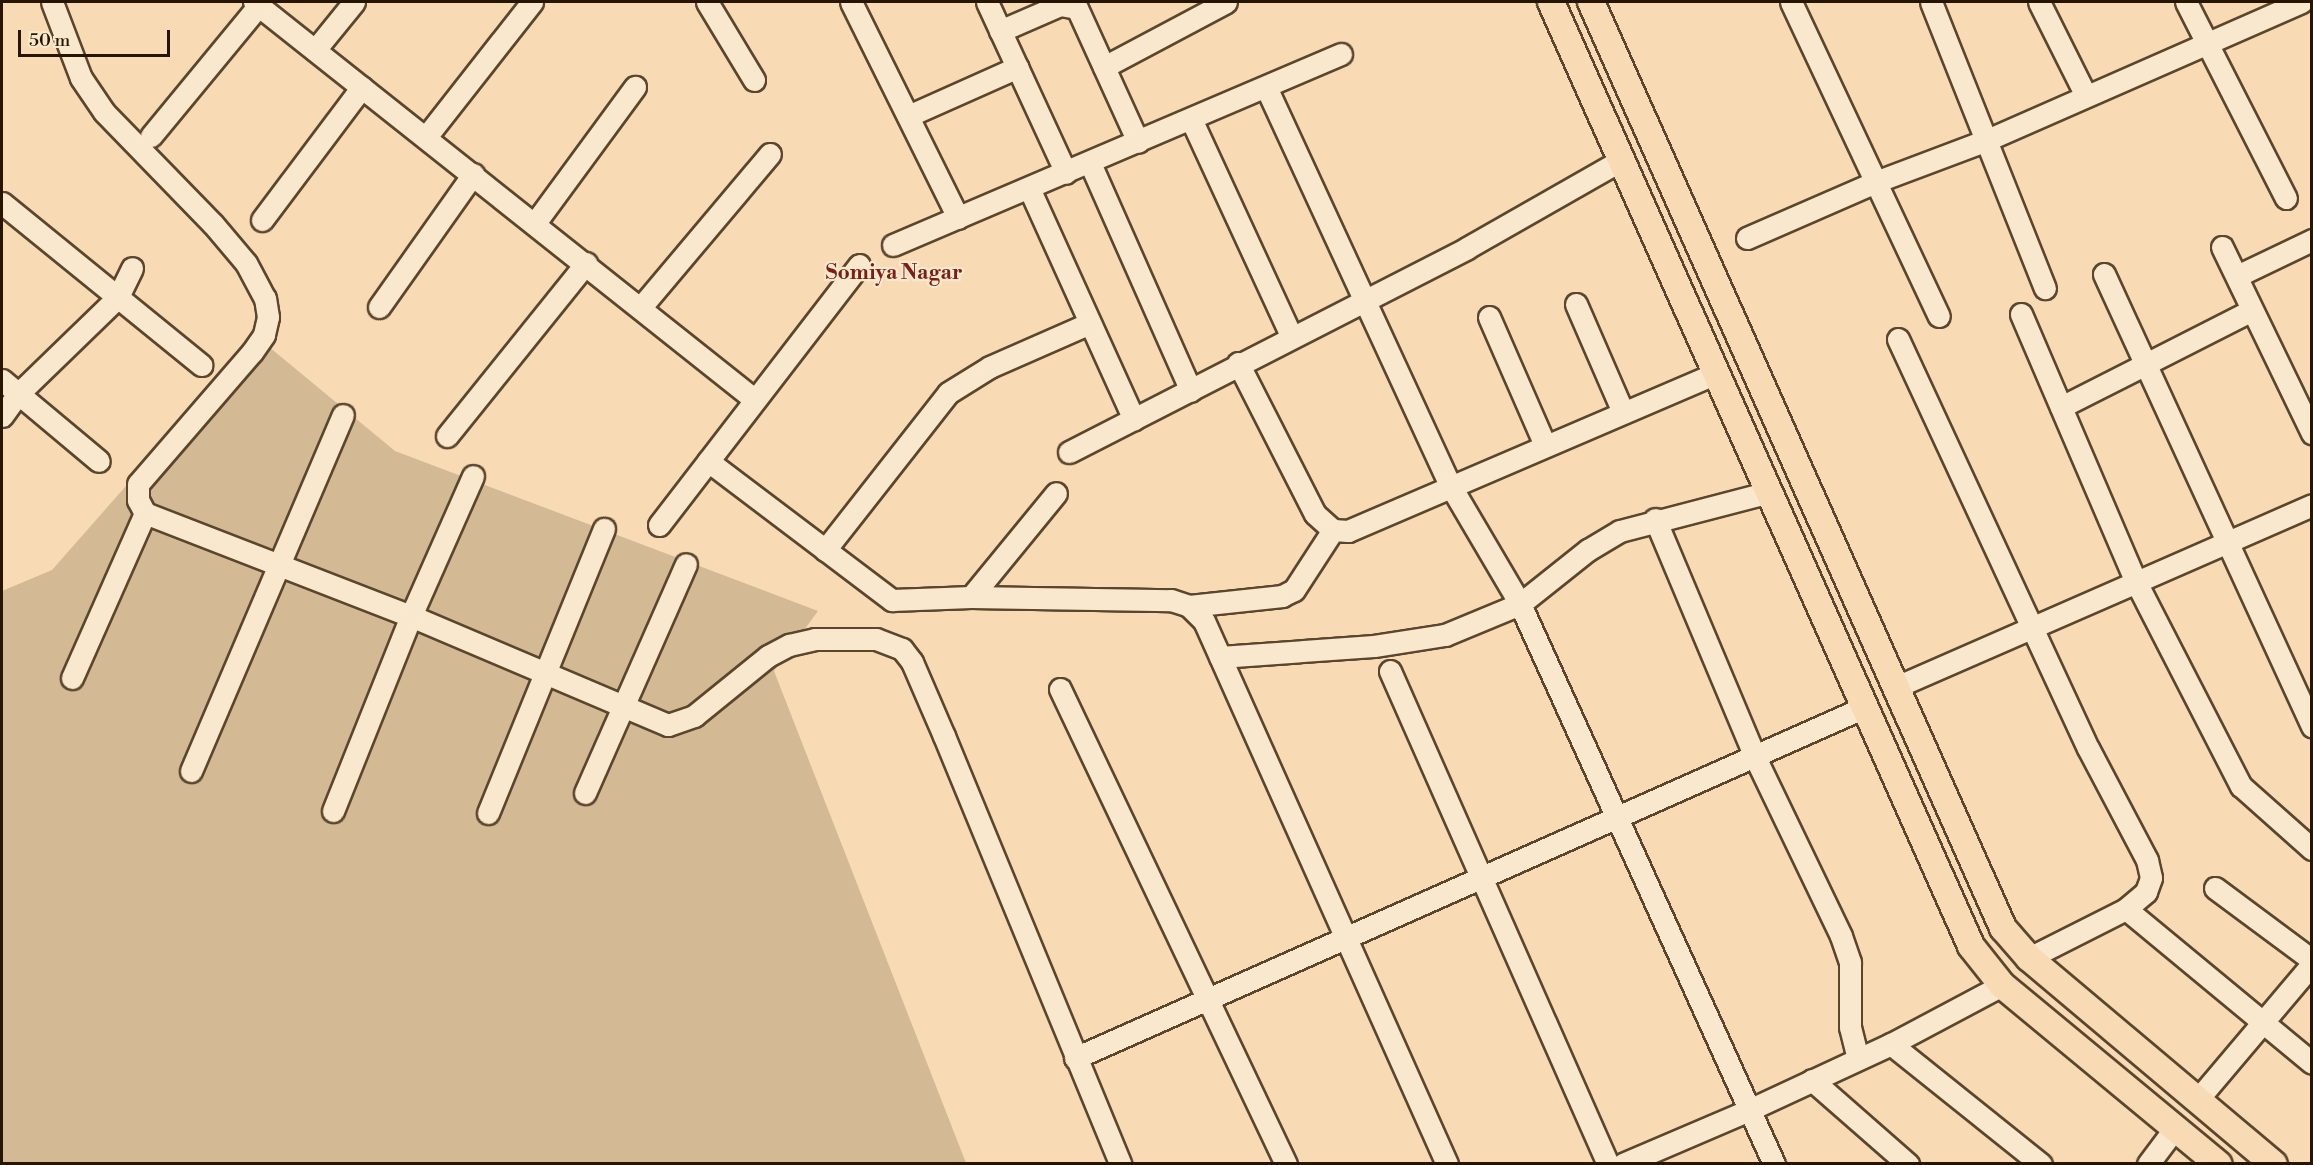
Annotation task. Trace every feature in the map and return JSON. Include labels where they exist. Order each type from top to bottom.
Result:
[{"type":"main road","points":[[1551,2],[1971,946],[2002,985],[2218,1164]]},
{"type":"main road","points":[[1591,2],[2003,928],[2029,958],[2274,1164]]},
{"type":"street","points":[[52,2],[81,78],[104,112],[213,224],[246,263],[265,298],[268,317],[258,343],[138,484],[138,500],[145,513],[411,616],[655,721],[681,723],[768,656],[789,645],[815,639],[876,639],[902,649],[912,662],[944,736],[1120,1164]]},
{"type":"street","points":[[315,50],[354,2]]},
{"type":"street","points":[[426,137],[532,2]]},
{"type":"street","points":[[707,2],[754,80]]},
{"type":"street","points":[[851,2],[958,218]]},
{"type":"street","points":[[987,2],[1066,173]]},
{"type":"street","points":[[1104,67],[1226,2]]},
{"type":"street","points":[[1791,2],[1878,181],[1939,316]]},
{"type":"street","points":[[1931,2],[2045,288]]},
{"type":"street","points":[[2039,2],[2085,94]]},
{"type":"street","points":[[2186,2],[2286,198]]},
{"type":"street","points":[[1747,238],[1878,181],[1987,140],[2085,94],[2207,44],[2301,2]]},
{"type":"street","points":[[151,136],[257,3],[754,399]]},
{"type":"street","points":[[1000,31],[1070,4],[1082,17],[1138,142]]},
{"type":"street","points":[[893,245],[1090,163],[1341,54]]},
{"type":"street","points":[[908,116],[1017,67]]},
{"type":"street","points":[[262,220],[362,87]]},
{"type":"street","points":[[535,223],[635,87]]},
{"type":"street","points":[[1266,87],[1450,485],[1520,604],[1774,1164]]},
{"type":"street","points":[[1191,119],[1291,335]]},
{"type":"street","points":[[641,307],[770,154]]},
{"type":"street","points":[[1069,452],[1191,391],[1291,335],[1364,301],[1622,160]]},
{"type":"street","points":[[1090,163],[1191,391]]},
{"type":"street","points":[[379,307],[473,174]]},
{"type":"street","points":[[1029,188],[1134,419]]},
{"type":"street","points":[[2,203],[201,365]]},
{"type":"street","points":[[2237,276],[2312,240]]},
{"type":"street","points":[[2222,247],[2312,433]]},
{"type":"street","points":[[447,436],[586,263]]},
{"type":"street","points":[[660,525],[858,265]]},
{"type":"street","points":[[2,416],[18,394],[118,297],[132,268]]},
{"type":"street","points":[[2104,274],[2312,726]]},
{"type":"street","points":[[1576,304],[1623,412]]},
{"type":"street","points":[[2061,407],[2252,310]]},
{"type":"street","points":[[2021,314],[2135,579],[2241,786],[2312,849]]},
{"type":"street","points":[[1490,317],[1545,445]]},
{"type":"street","points":[[825,550],[948,393],[990,367],[1090,323]]},
{"type":"street","points":[[1898,339],[2034,627],[2088,748],[2146,860],[2151,878],[2146,892],[2126,909],[2029,958]]},
{"type":"street","points":[[1238,363],[1315,514],[1333,530],[1364,527],[1450,485],[1716,373]]},
{"type":"street","points":[[2,380],[99,460]]},
{"type":"street","points":[[191,771],[343,415]]},
{"type":"street","points":[[708,461],[892,600],[971,597],[1171,600],[1189,606],[1282,596],[1294,590],[1333,530]]},
{"type":"street","points":[[333,811],[411,616],[473,476]]},
{"type":"street","points":[[1220,657],[1374,646],[1445,635],[1520,604],[1588,550],[1620,531],[1655,519],[1770,492]]},
{"type":"street","points":[[971,597],[1056,493]]},
{"type":"street","points":[[1896,687],[2034,627],[2135,579],[2229,543],[2312,506]]},
{"type":"street","points":[[72,678],[145,513]]},
{"type":"street","points":[[1655,519],[1754,755],[1844,944],[1852,983],[1850,1027],[1858,1059]]},
{"type":"street","points":[[488,813],[604,529]]},
{"type":"street","points":[[585,793],[621,706],[686,564]]},
{"type":"street","points":[[1189,606],[1203,621],[1220,657],[1447,1164]]},
{"type":"street","points":[[1390,671],[1483,876],[1608,1164]]},
{"type":"street","points":[[1060,689],[1286,1164]]},
{"type":"street","points":[[1075,1058],[1347,940],[1483,876],[1865,707]]},
{"type":"street","points":[[2198,1099],[2262,1026],[2312,962],[2216,888]]},
{"type":"street","points":[[2126,909],[2262,1026],[2312,1064]]},
{"type":"street","points":[[1623,1164],[1749,1110],[1891,1044],[2002,985]]},
{"type":"street","points":[[1891,1044],[2041,1164]]},
{"type":"street","points":[[1812,1080],[1908,1164]]},
{"type":"street","points":[[2148,1164],[2175,1128]]},
{"type":"shaded area","points":[[257,337],[395,451],[818,611],[774,671],[966,1163],[2,1164],[2,591],[52,570]]},
{"type":"district","name":"Somiya Nagar","points":[[894,273]]}]
